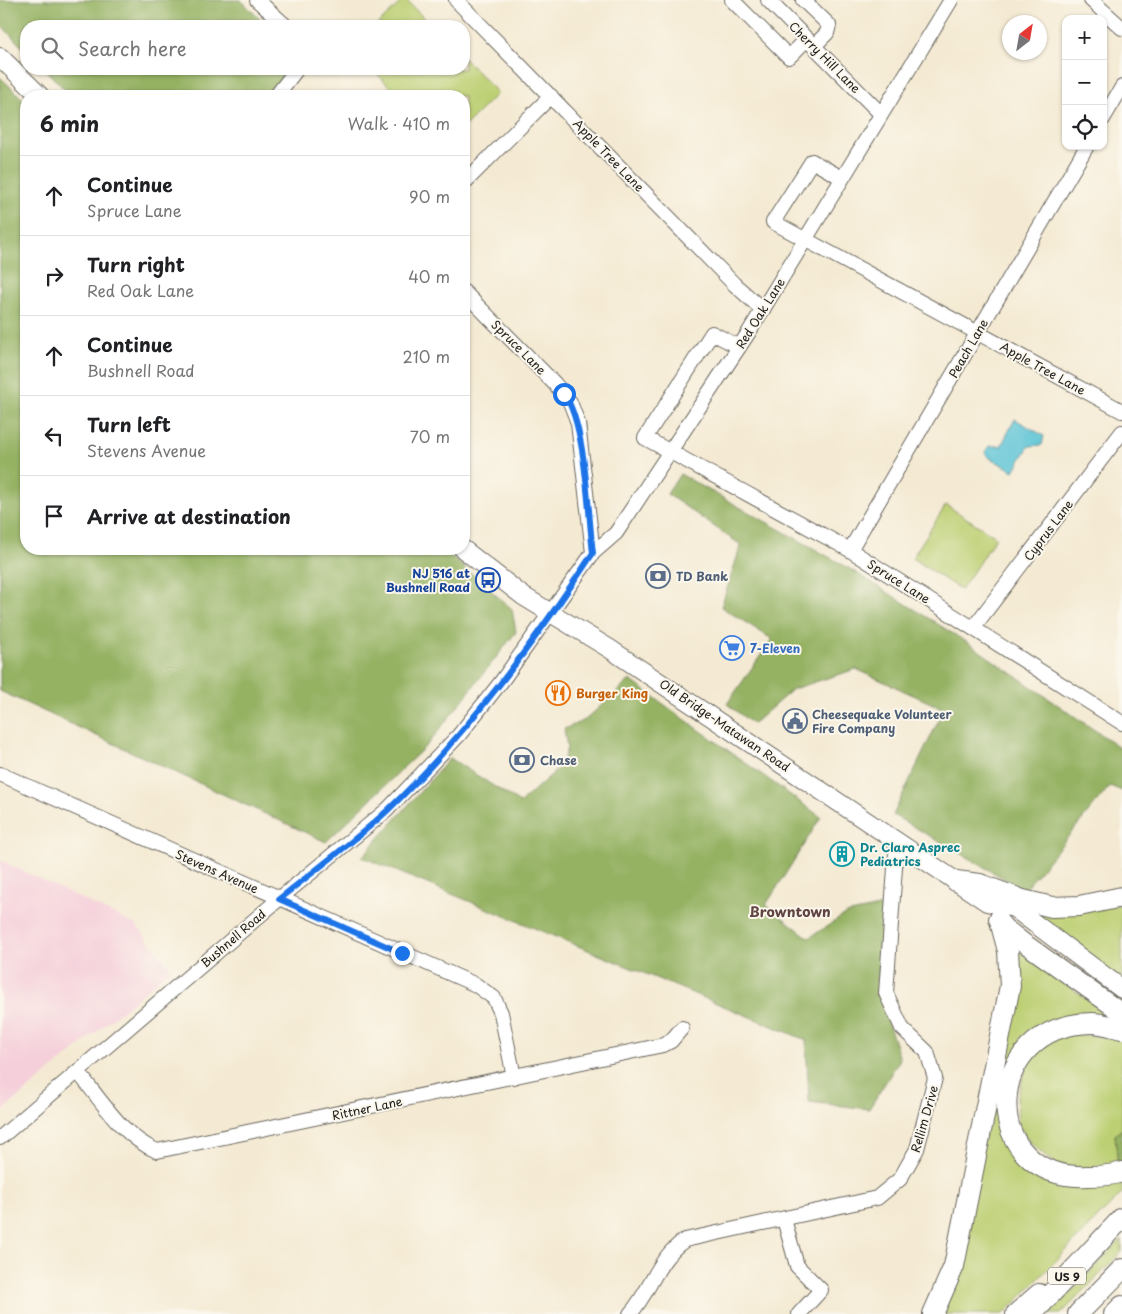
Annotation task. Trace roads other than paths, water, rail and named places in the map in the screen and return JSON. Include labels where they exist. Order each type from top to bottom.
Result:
[{"type":"highway","points":[[956,881],[980,884],[1023,900],[1052,907],[1079,906],[1122,897]]},
{"type":"highway","points":[[933,1314],[954,1266],[1010,986],[1008,951],[1001,925]]},
{"type":"highway","points":[[1122,1030],[1093,1023],[1063,1027],[1035,1041],[1016,1062],[1007,1095],[1007,1121],[1018,1148],[1040,1167],[1074,1177],[1122,1172]]},
{"type":"highway","name":"US 9","points":[[1032,1314],[1122,1218]]},
{"type":"highway","points":[[1016,1314],[1102,1238]]},
{"type":"highway","name":"US 9","points":[[1078,1314],[1122,1269]]},
{"type":"highway","points":[[1114,1314],[1122,1306]]},
{"type":"main road","points":[[0,57],[34,90]]},
{"type":"main road","name":"Old Bridge-Matawan Road","points":[[470,555],[513,589],[610,649],[987,902],[1014,908],[1122,990]]},
{"type":"main road","name":"Old Bridge-Matawan Road","points":[[987,902],[1001,925],[1122,1013]]},
{"type":"street","points":[[257,0],[279,20]]},
{"type":"street","name":"Apple Tree Lane","points":[[456,0],[734,284],[763,310]]},
{"type":"street","points":[[732,0],[789,57],[827,33],[829,25],[803,0]]},
{"type":"street","name":"Cherry Hill Lane","points":[[768,0],[881,114]]},
{"type":"street","name":"Red Oak Lane","points":[[551,613],[593,553],[616,533],[740,346],[951,0]]},
{"type":"street","points":[[1091,0],[1122,28]]},
{"type":"street","points":[[281,90],[292,75]]},
{"type":"street","points":[[1107,112],[1122,87]]},
{"type":"street","points":[[470,176],[551,96]]},
{"type":"street","name":"Peach Lane","points":[[850,550],[1085,150]]},
{"type":"street","name":"Apple Tree Lane","points":[[842,178],[812,161],[773,222],[1122,411]]},
{"type":"street","name":"Spruce Lane","points":[[470,298],[555,384],[570,402],[578,423],[593,553]]},
{"type":"street","name":"Spruce Lane","points":[[740,346],[712,333],[645,438],[850,550],[1122,723]]},
{"type":"street","name":"Cyprus Lane","points":[[973,628],[1122,432]]},
{"type":"street","name":"Bushnell Road","points":[[0,1138],[279,899],[387,810],[459,735],[551,613]]},
{"type":"street","name":"Stevens Avenue","points":[[0,774],[279,899],[476,984],[494,998],[501,1013],[514,1078]]},
{"type":"street","name":"Rellim Drive","points":[[630,1314],[639,1304],[656,1272],[672,1248],[685,1240],[877,1198],[900,1179],[917,1150],[935,1078],[927,1052],[902,1028],[886,993],[897,840]]},
{"type":"street","name":"Rittner Lane","points":[[78,1072],[125,1130],[140,1144],[157,1151],[514,1078],[663,1045],[671,1041],[682,1028]]},
{"type":"street","points":[[784,1219],[797,1266],[821,1290],[798,1314]]},
{"type":"water","points":[[1015,419],[1044,436],[1042,445],[1029,446],[1014,471],[988,457],[985,452],[989,446],[1001,446]]},
{"type":"place","name":"TD Bank","points":[[658,576]]},
{"type":"place","name":"NJ 516 at Bushnell Road","points":[[488,580]]},
{"type":"place","name":"7-Eleven","points":[[732,648]]},
{"type":"place","name":"Burger King","points":[[558,693]]},
{"type":"place","name":"Cheesequake Volunteer Fire Company","points":[[795,721]]},
{"type":"place","name":"Chase","points":[[522,760]]},
{"type":"place","name":"Dr. Claro Asprec Pediatrics","points":[[842,854]]},
{"type":"district","name":"Browntown","points":[[790,911]]}]
